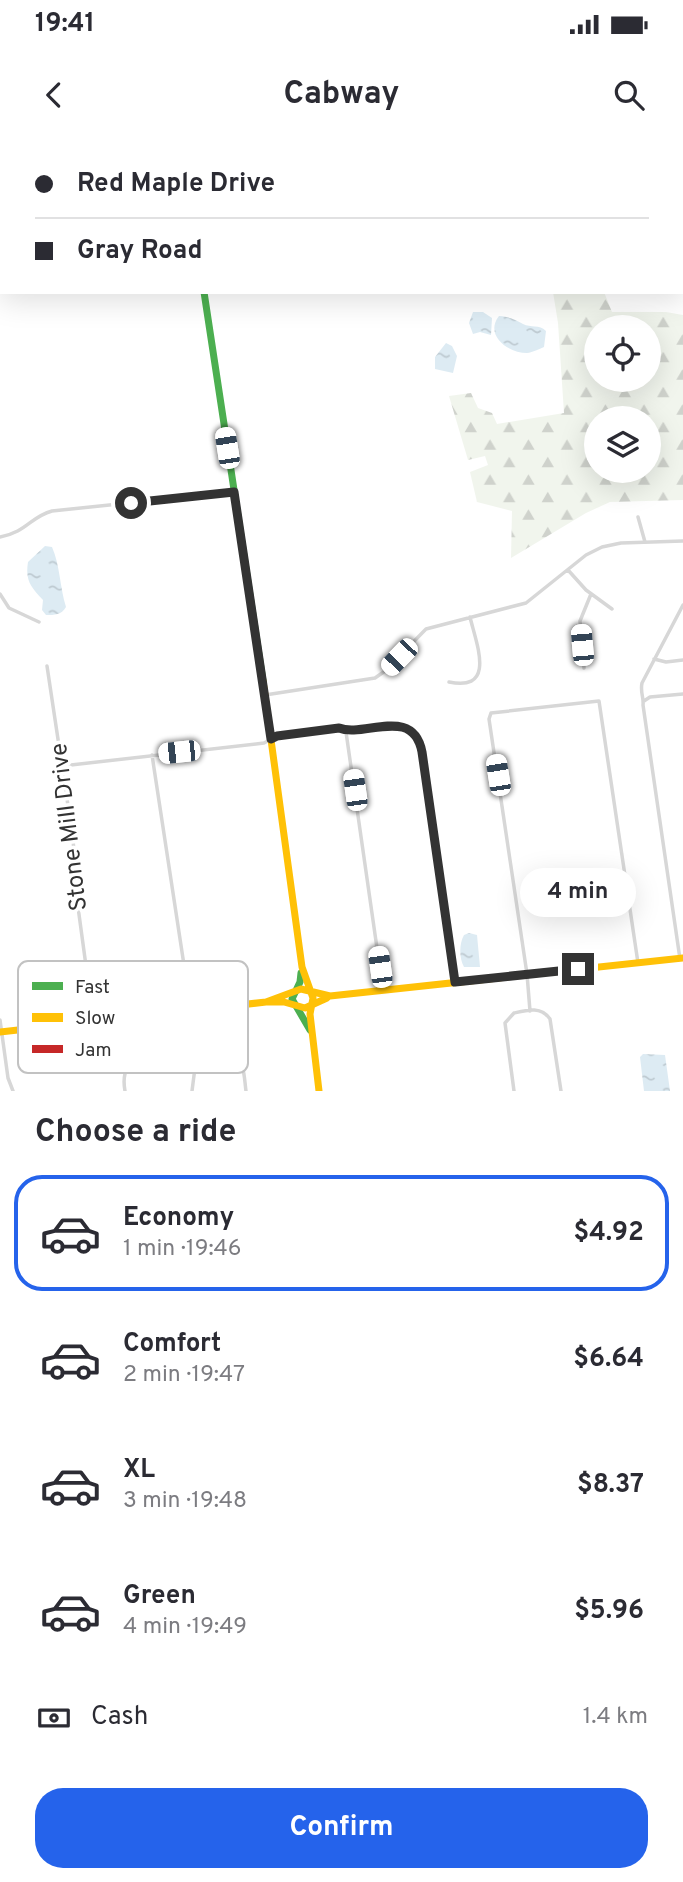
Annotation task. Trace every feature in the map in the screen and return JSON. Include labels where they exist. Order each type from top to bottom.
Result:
[{"type":"main road","points":[[204,294],[265,695],[302,967],[313,998],[310,1014],[319,1091]]},
{"type":"main road","points":[[248,1004],[284,1002],[305,1008],[330,996],[681,958]]},
{"type":"main road","points":[[302,967],[300,982],[292,999],[313,1035]]},
{"type":"main road","points":[[266,1002],[300,989],[330,996]]},
{"type":"street","points":[[0,537],[21,531],[40,516],[52,511],[234,492]]},
{"type":"street","points":[[638,517],[645,542]]},
{"type":"street","points":[[265,695],[375,678],[426,629],[526,604],[586,555],[602,547],[619,543],[683,541]]},
{"type":"street","points":[[568,570],[591,594],[612,609]]},
{"type":"street","points":[[0,594],[9,608],[39,622]]},
{"type":"street","points":[[584,668],[580,621],[591,594]]},
{"type":"street","points":[[681,958],[641,693],[642,683],[683,605]]},
{"type":"street","points":[[449,682],[460,684],[473,681],[480,672],[481,662],[470,617]]},
{"type":"street","points":[[654,659],[666,662],[683,660]]},
{"type":"street","name":"Stone Mill Drive","points":[[47,666],[74,848],[85,961]]},
{"type":"street","points":[[644,701],[683,694]]},
{"type":"street","points":[[530,1011],[490,714],[600,701],[638,963]]},
{"type":"street","points":[[62,766],[264,743],[277,736],[339,728],[346,732],[390,726],[408,730],[421,746],[455,982]]},
{"type":"street","points":[[346,732],[383,990]]},
{"type":"street","points":[[152,755],[183,961]]},
{"type":"street","points":[[513,1091],[505,1023],[512,1014],[530,1011],[541,1011],[550,1019],[561,1091]]},
{"type":"street","points":[[0,1020],[8,1078],[13,1091]]},
{"type":"street","points":[[125,1073],[125,1091]]},
{"type":"street","points":[[192,1091],[195,1073]]},
{"type":"street","points":[[243,1073],[246,1091]]},
{"type":"green space","points":[[553,294],[605,294],[612,312],[666,312],[683,315],[683,500],[610,502],[586,513],[511,558],[512,511],[477,502],[470,472],[488,465],[485,456],[468,460],[449,396],[471,393],[478,408],[492,413],[497,424],[564,413]]},
{"type":"water","points":[[473,312],[483,312],[492,318],[491,335],[480,332],[473,334],[469,323]]},
{"type":"water","points":[[499,316],[546,331],[544,347],[527,353],[512,350],[500,342],[494,330]]},
{"type":"water","points":[[446,343],[452,346],[457,356],[453,373],[435,369],[435,357]]},
{"type":"water","points":[[45,546],[52,547],[55,554],[66,607],[55,615],[46,615],[42,610],[43,600],[32,587],[27,574],[28,562]]},
{"type":"water","points":[[464,935],[477,935],[480,967],[464,967],[462,963],[461,943]]},
{"type":"water","points":[[643,1054],[665,1055],[670,1091],[644,1091],[640,1057]]},
{"type":"traffic: fast","points":[[204,294],[263,681]]},
{"type":"traffic: fast","points":[[301,973],[292,999],[310,1030]]},
{"type":"traffic: slow","points":[[263,681],[302,967],[313,998],[310,1014],[319,1091]]},
{"type":"traffic: slow","points":[[266,1002],[301,989],[330,996],[683,958]]},
{"type":"traffic: slow","points":[[248,1004],[284,1002],[305,1008],[327,998]]},
{"type":"traffic: slow","points":[[0,1032],[18,1030]]},
{"type":"route","points":[[131,503],[234,492],[271,739],[339,728],[346,732],[390,726],[404,728],[418,739],[455,982],[578,969]]}]
